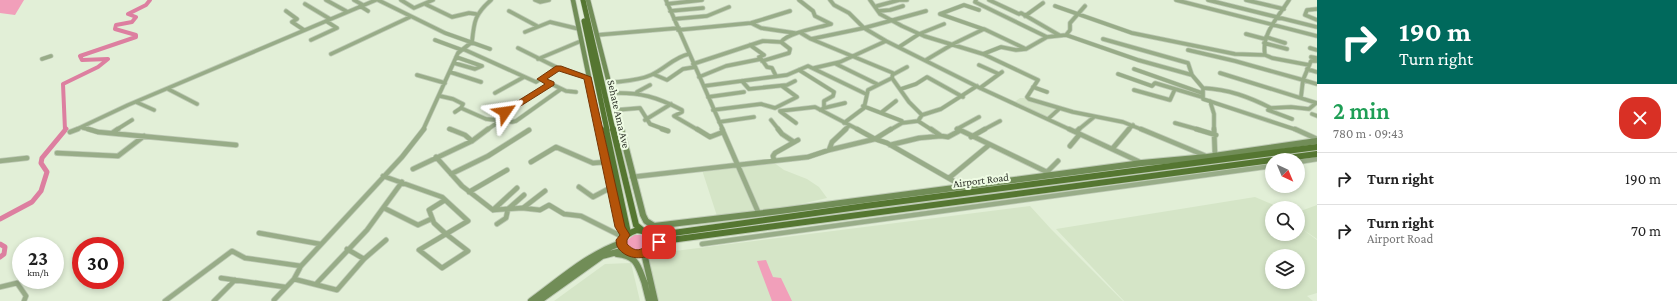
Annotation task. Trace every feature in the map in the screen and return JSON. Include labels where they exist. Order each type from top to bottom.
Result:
[{"type":"main road","points":[[573,0],[620,227],[624,237]]},
{"type":"main road","points":[[579,0],[624,237],[625,250]]},
{"type":"main road","name":"Sehate Ama Ave","points":[[583,0],[632,211],[636,225],[646,229]]},
{"type":"main road","points":[[588,0],[646,229],[654,237],[654,244],[651,250],[644,253],[632,254]]},
{"type":"main road","points":[[688,227],[759,214],[1142,163],[1209,159],[1215,155],[1317,140]]},
{"type":"main road","name":"Airport Road","points":[[646,229],[666,234],[688,227],[899,202],[1209,159],[1317,147]]},
{"type":"main road","name":"Airport Road","points":[[1305,156],[1317,154]]},
{"type":"main road","points":[[1209,159],[1217,166]]},
{"type":"main road","name":"Airport Road","points":[[654,244],[663,240],[1217,166],[1265,161]]},
{"type":"main road","points":[[894,196],[899,202]]},
{"type":"main road","points":[[531,301],[592,257],[624,237],[646,229]]},
{"type":"main road","points":[[539,301],[596,260],[609,254],[625,250],[632,254],[641,266],[649,301]]},
{"type":"main road","points":[[644,253],[656,301]]},
{"type":"main road","points":[[609,254],[623,254],[634,260],[639,266],[645,284]]},
{"type":"street","points":[[326,0],[346,11]]},
{"type":"street","points":[[354,0],[368,11]]},
{"type":"street","points":[[70,132],[84,128],[136,102],[326,21],[346,11],[377,0],[445,33],[490,49]]},
{"type":"street","points":[[401,0],[414,8],[433,0]]},
{"type":"street","points":[[274,300],[294,279],[301,266],[320,244],[419,137],[426,126],[440,96],[456,57],[472,42],[476,14],[492,0]]},
{"type":"street","points":[[535,0],[540,2],[549,0]]},
{"type":"street","points":[[702,0],[666,2],[759,214]]},
{"type":"street","points":[[781,42],[784,38],[831,24],[815,16],[813,10],[799,0]]},
{"type":"street","points":[[830,0],[834,5],[848,13],[864,28],[886,41],[978,87],[1142,163]]},
{"type":"street","points":[[870,0],[877,6],[880,14],[919,34],[965,47],[1037,79],[1027,98],[1059,109],[1133,125],[1209,159]]},
{"type":"street","points":[[877,6],[899,0],[907,0]]},
{"type":"street","points":[[976,0],[975,2],[1047,37]]},
{"type":"street","points":[[989,0],[1025,16],[1059,35]]},
{"type":"street","points":[[1176,0],[1317,36]]},
{"type":"street","points":[[1208,0],[1317,27]]},
{"type":"street","points":[[1246,0],[1284,9]]},
{"type":"street","points":[[1265,55],[1265,38],[1289,1],[1284,0]]},
{"type":"street","points":[[1025,16],[1043,3]]},
{"type":"street","points":[[305,4],[330,18]]},
{"type":"street","points":[[425,4],[452,17],[469,13],[476,14]]},
{"type":"street","points":[[978,10],[964,5],[940,13],[984,30],[1026,49]]},
{"type":"street","points":[[879,11],[890,10],[903,6]]},
{"type":"street","points":[[1055,6],[1132,33],[1235,54],[1265,55],[1272,58],[1288,60],[1317,72]]},
{"type":"street","points":[[1066,35],[1070,30],[1070,23],[1085,6]]},
{"type":"street","points":[[674,19],[707,16],[729,7]]},
{"type":"street","points":[[670,11],[703,8]]},
{"type":"street","points":[[1317,9],[1307,10],[1304,15],[1317,20]]},
{"type":"street","points":[[286,11],[297,19],[292,22],[304,30]]},
{"type":"street","points":[[509,11],[537,26]]},
{"type":"street","points":[[596,35],[751,23],[790,11]]},
{"type":"street","points":[[811,39],[864,28],[926,11]]},
{"type":"street","points":[[331,54],[410,17]]},
{"type":"street","points":[[311,40],[337,28],[326,21]]},
{"type":"street","points":[[525,32],[537,26],[554,22],[579,29]]},
{"type":"street","points":[[751,23],[761,28],[796,34]]},
{"type":"street","points":[[899,47],[919,34],[944,24]]},
{"type":"street","points":[[678,29],[707,25]]},
{"type":"street","points":[[926,60],[953,44],[984,30]]},
{"type":"street","points":[[801,33],[811,39],[853,57],[887,69],[909,102],[922,115]]},
{"type":"street","points":[[1246,34],[1285,42]]},
{"type":"street","points":[[983,54],[1001,48],[1016,50],[1026,49],[1047,37],[1066,35],[1138,60],[1192,76]]},
{"type":"street","points":[[1103,39],[1188,63],[1192,76],[1203,88],[1212,88],[1237,93],[1271,108],[1294,107],[1305,110],[1313,107],[1317,103],[1220,73]]},
{"type":"street","points":[[435,40],[463,49],[536,82],[558,68]]},
{"type":"street","points":[[538,59],[581,41]]},
{"type":"street","points":[[653,74],[667,80],[683,69],[763,41],[781,42],[790,49],[789,54],[726,66],[699,77]]},
{"type":"street","points":[[814,68],[836,64],[886,41]]},
{"type":"street","points":[[1264,43],[1287,49]]},
{"type":"street","points":[[750,45],[764,55],[760,57],[767,67],[772,68],[776,76]]},
{"type":"street","points":[[518,48],[558,68],[588,77]]},
{"type":"street","points":[[1310,48],[1317,50]]},
{"type":"street","points":[[1188,50],[1235,61],[1317,84]]},
{"type":"street","points":[[608,83],[630,80],[653,74],[676,59],[689,54]]},
{"type":"street","points":[[42,59],[51,56]]},
{"type":"street","points":[[454,63],[475,69],[482,66],[456,57]]},
{"type":"street","points":[[1311,57],[1317,58]]},
{"type":"street","points":[[1301,97],[1303,80],[1308,67],[1311,61],[1317,61]]},
{"type":"street","points":[[836,64],[877,84]]},
{"type":"street","points":[[704,86],[787,75],[806,66],[814,68],[866,94]]},
{"type":"street","points":[[918,121],[922,115],[929,114],[963,97],[1000,73],[979,66]]},
{"type":"street","points":[[844,123],[864,108],[863,106],[868,90],[907,67]]},
{"type":"street","points":[[1134,69],[1202,95]]},
{"type":"street","points":[[799,70],[834,92],[833,96],[824,101],[822,109]]},
{"type":"street","points":[[450,72],[482,82]]},
{"type":"street","points":[[1118,74],[1152,86],[1155,83],[1202,95]]},
{"type":"street","points":[[417,75],[445,84]]},
{"type":"street","points":[[496,93],[524,77]]},
{"type":"street","points":[[901,89],[916,84],[927,77],[963,97]]},
{"type":"street","points":[[541,79],[570,93],[576,92]]},
{"type":"street","points":[[742,81],[749,89],[782,86],[795,81]]},
{"type":"street","points":[[505,112],[551,83]]},
{"type":"street","points":[[636,92],[650,85]]},
{"type":"street","points":[[775,108],[797,98],[782,86]]},
{"type":"street","points":[[1033,87],[1047,92]]},
{"type":"street","points":[[1203,88],[1203,100],[1292,128],[1317,140]]},
{"type":"street","points":[[168,89],[197,104]]},
{"type":"street","points":[[461,108],[486,119],[516,121],[561,89]]},
{"type":"street","points":[[1134,90],[1170,100],[1174,89]]},
{"type":"street","points":[[612,93],[636,92],[654,96],[682,111],[674,116],[710,137],[723,132]]},
{"type":"street","points":[[708,97],[744,92]]},
{"type":"street","points":[[440,96],[453,99],[462,104],[461,108]]},
{"type":"street","points":[[882,112],[896,101]]},
{"type":"street","points":[[136,102],[154,110]]},
{"type":"street","points":[[1210,102],[1214,114],[1216,135],[1215,155]]},
{"type":"street","points":[[822,109],[845,103]]},
{"type":"street","points":[[645,120],[671,104]]},
{"type":"street","points":[[713,110],[761,104],[775,108],[796,123]]},
{"type":"street","points":[[863,106],[882,112],[902,121],[902,123]]},
{"type":"street","points":[[780,111],[815,107],[822,109],[849,126],[890,145],[964,187]]},
{"type":"street","points":[[455,112],[461,108]]},
{"type":"street","points":[[616,110],[640,108],[645,120],[655,127],[668,131]]},
{"type":"street","points":[[1271,108],[1268,110],[1292,119]]},
{"type":"street","points":[[1048,119],[1059,109]]},
{"type":"street","points":[[1312,114],[1317,116]]},
{"type":"street","points":[[719,122],[754,117]]},
{"type":"street","points":[[890,145],[898,142],[941,136],[948,137],[959,131],[957,129],[979,117]]},
{"type":"street","points":[[1076,132],[1094,117]]},
{"type":"street","points":[[112,133],[132,120]]},
{"type":"street","points":[[413,169],[472,141],[501,120]]},
{"type":"street","points":[[771,120],[782,134],[794,142]]},
{"type":"street","points":[[632,177],[808,157],[828,150],[876,139],[902,123],[918,121],[941,136]]},
{"type":"street","points":[[971,137],[1000,121]]},
{"type":"street","points":[[1175,123],[1216,135]]},
{"type":"street","points":[[1112,148],[1133,125]]},
{"type":"street","points":[[828,150],[832,142],[849,126]]},
{"type":"street","points":[[84,128],[98,132],[236,145]]},
{"type":"street","points":[[449,129],[465,134],[472,141]]},
{"type":"street","points":[[957,129],[971,137],[1054,175]]},
{"type":"street","points":[[451,174],[488,156],[529,130]]},
{"type":"street","points":[[1070,146],[1080,134]]},
{"type":"street","points":[[58,153],[118,156],[144,136]]},
{"type":"street","points":[[774,160],[773,156],[775,153],[798,140]]},
{"type":"street","points":[[948,178],[989,145]]},
{"type":"street","points":[[531,162],[556,147],[593,163],[607,162]]},
{"type":"street","points":[[0,161],[27,158]]},
{"type":"street","points":[[436,158],[469,192],[493,210],[522,208],[540,210],[549,205],[564,214],[581,216],[624,237]]},
{"type":"street","points":[[1305,161],[1317,159]]},
{"type":"street","points":[[1048,171],[1058,161]]},
{"type":"street","points":[[702,244],[1265,167]]},
{"type":"street","points":[[469,192],[507,170]]},
{"type":"street","points":[[384,176],[442,197],[468,221],[447,233],[419,250],[442,268],[468,251],[447,233],[436,227],[431,219],[430,210],[445,200]]},
{"type":"street","points":[[316,284],[367,230],[402,182]]},
{"type":"street","points":[[579,187],[592,197],[612,187]]},
{"type":"street","points":[[493,210],[517,188]]},
{"type":"street","points":[[522,208],[545,191]]},
{"type":"street","points":[[497,224],[506,218],[508,209],[524,195]]},
{"type":"street","points":[[384,208],[418,225],[431,219]]},
{"type":"street","points":[[259,233],[320,244]]},
{"type":"street","points":[[294,279],[336,290],[364,260],[386,240]]},
{"type":"street","points":[[348,249],[364,260]]},
{"type":"street","points":[[165,301],[232,251],[246,258],[301,266]]},
{"type":"street","points":[[221,278],[285,287]]},
{"type":"street","points":[[214,301],[234,280]]},
{"type":"street","points":[[0,287],[18,283],[26,296],[24,301]]},
{"type":"shaded area","points":[[0,0],[24,0],[15,15],[0,13]]},
{"type":"shaded area","points":[[1020,98],[1025,98],[1057,109],[1048,119],[1013,103]]},
{"type":"shaded area","points":[[773,162],[784,170],[807,179],[819,187],[827,198],[788,207],[717,216],[702,170]]},
{"type":"shaded area","points":[[1255,197],[1265,201],[1265,241],[1305,241],[1305,231],[1317,240],[1317,293],[1307,296],[1313,301],[1124,301],[1056,229]]},
{"type":"shaded area","points":[[1317,205],[1317,239],[1305,231],[1305,209]]},
{"type":"shaded area","points":[[1030,206],[1123,301],[658,301],[649,261],[652,256],[659,253]]},
{"type":"shaded area","points":[[634,235],[641,235],[647,238],[649,243],[647,247],[639,251],[635,251],[626,246],[626,241]]},
{"type":"shaded area","points":[[766,260],[773,277],[781,278],[792,301],[772,301],[757,261]]},
{"type":"shaded area","points":[[631,263],[640,301],[554,301],[605,264]]},
{"type":"waterway","points":[[65,130],[63,84],[98,67],[108,59],[82,60],[80,56],[136,37],[136,35],[115,29],[116,25],[132,22],[136,17],[128,14],[146,5],[150,0]]},
{"type":"waterway","points":[[0,219],[32,202],[41,191],[47,172],[41,163],[42,158],[66,129]]},
{"type":"waterway","points":[[0,244],[5,247],[4,254],[0,257]]},
{"type":"route","points":[[505,112],[551,83],[541,79],[558,68],[588,77],[620,227],[625,235],[621,243],[622,246],[632,254],[640,254],[648,252],[654,244],[659,242]]}]
